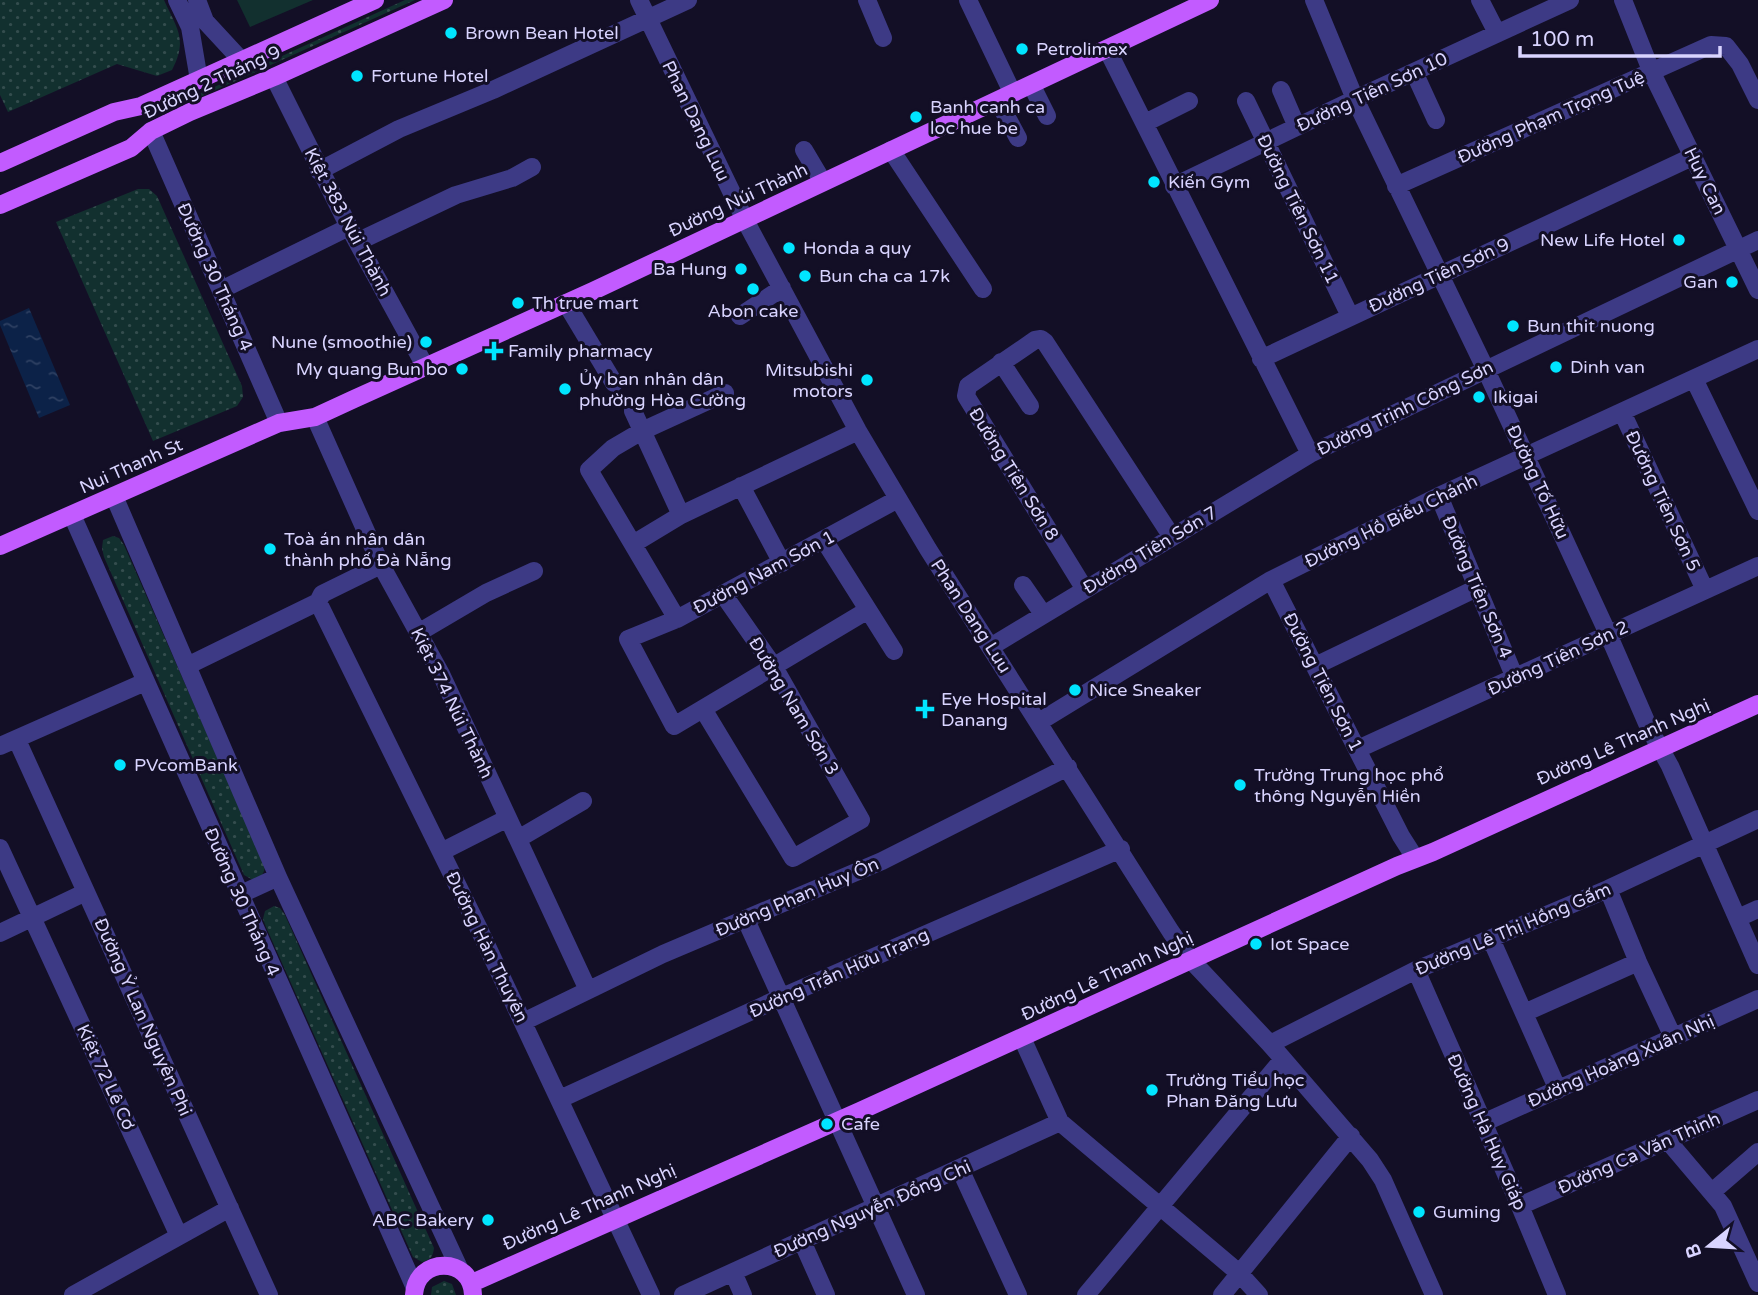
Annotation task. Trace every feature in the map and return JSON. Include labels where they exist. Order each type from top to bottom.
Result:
[{"type":"main road","name":"Đường 2 Tháng 9","points":[[0,163],[114,112],[141,106],[375,0]]},
{"type":"main road","name":"Đường 2 Tháng 9","points":[[0,205],[131,148],[151,131],[444,0]]},
{"type":"main road","name":"Đường Núi Thành","points":[[279,423],[316,416],[566,303],[1210,0]]},
{"type":"main road","points":[[141,106],[151,131]]},
{"type":"main road","name":"Nui Thanh St","points":[[0,547],[279,423]]},
{"type":"main road","name":"Đường Lê Thanh Nghị","points":[[472,1289],[616,1219],[1758,704]]},
{"type":"main road","points":[[414,1292],[422,1274],[435,1265],[443,1264],[458,1268],[472,1289]]},
{"type":"street","points":[[177,0],[190,27],[199,79]]},
{"type":"street","points":[[197,0],[205,21],[243,61]]},
{"type":"street","name":"Phan Dang Luu","points":[[639,0],[745,220],[858,431],[898,499],[1171,932],[1191,960],[1351,1136],[1383,1181],[1434,1295]]},
{"type":"street","points":[[319,171],[399,130],[688,0]]},
{"type":"street","points":[[867,0],[883,38]]},
{"type":"street","points":[[968,0],[1006,97],[1018,138]]},
{"type":"street","name":"Đường Tố Hữu","points":[[1314,0],[1355,99],[1442,275],[1758,965]]},
{"type":"street","points":[[1480,0],[1497,33]]},
{"type":"street","name":"Đường Tiên Sơn 10","points":[[1174,186],[1570,0]]},
{"type":"street","points":[[1623,0],[1652,73]]},
{"type":"street","name":"Đường Phạm Trọng Tuệ","points":[[1396,186],[1711,45],[1726,46],[1740,64],[1758,100]]},
{"type":"street","name":"Đường Trịnh Công Sơn","points":[[1107,50],[1310,454],[1485,368],[1758,240]]},
{"type":"street","points":[[1414,72],[1436,120]]},
{"type":"street","name":"Huy Can","points":[[1652,73],[1758,289]]},
{"type":"street","name":"Kiệt 383 Núi Thành","points":[[274,77],[319,171],[425,366]]},
{"type":"street","points":[[1032,86],[1047,117]]},
{"type":"street","points":[[1281,90],[1297,127]]},
{"type":"street","name":"Đường Tiên Sơn 11","points":[[1246,101],[1350,316]]},
{"type":"street","points":[[1145,123],[1189,102]]},
{"type":"street","name":"Đường 30 Tháng 4","points":[[151,131],[279,423]]},
{"type":"street","points":[[804,150],[823,182]]},
{"type":"street","points":[[891,150],[984,289]]},
{"type":"street","name":"Đường Tiên Sơn 9","points":[[1261,359],[1694,156]]},
{"type":"street","points":[[221,290],[353,235],[456,195],[498,183],[532,167]]},
{"type":"street","points":[[740,316],[782,288]]},
{"type":"street","points":[[566,303],[614,383]]},
{"type":"street","name":"Đường Tiên Sơn 8","points":[[1084,589],[966,396],[968,386],[1035,340],[1041,339],[1045,342],[1172,537]]},
{"type":"street","name":"Đường Hồ Biểu Chánh","points":[[1039,722],[1271,580],[1438,496],[1758,349]]},
{"type":"street","points":[[1001,362],[1030,406]]},
{"type":"street","points":[[1694,379],[1758,512]]},
{"type":"street","points":[[677,618],[589,470],[613,448],[642,431],[725,393]]},
{"type":"street","points":[[633,411],[681,514]]},
{"type":"street","name":"Đường Tiên Sơn 5","points":[[1622,412],[1704,590]]},
{"type":"street","name":"Kiệt 374 Núi Thành","points":[[316,416],[381,565],[441,674],[588,990]]},
{"type":"street","points":[[633,544],[681,514],[858,431]]},
{"type":"street","name":"Đường Tiên Sơn 7","points":[[992,646],[1310,454]]},
{"type":"street","points":[[741,486],[782,563]]},
{"type":"street","points":[[114,496],[278,877],[458,1268]]},
{"type":"street","name":"Đường Tiên Sơn 4","points":[[1438,496],[1515,678]]},
{"type":"street","name":"Đường Nam Sơn 1","points":[[703,709],[674,726],[628,639],[677,618],[898,499]]},
{"type":"street","name":"Đường 30 Tháng 4","points":[[72,514],[414,1292]]},
{"type":"street","points":[[824,540],[894,651]]},
{"type":"street","points":[[187,666],[318,602],[321,594],[381,565]]},
{"type":"street","name":"Đường Tiên Sơn 2","points":[[1358,749],[1758,566]]},
{"type":"street","points":[[418,633],[486,593],[534,571]]},
{"type":"street","name":"Đường Tiên Sơn 1","points":[[1271,580],[1401,836],[1415,858]]},
{"type":"street","points":[[1023,585],[1043,614]]},
{"type":"street","points":[[1315,666],[1477,588]]},
{"type":"street","name":"Đường Nam Sơn 3","points":[[703,709],[793,858],[861,820],[774,667],[723,594]]},
{"type":"street","name":"Đường Hàn Thuyên","points":[[318,602],[523,1022],[651,1295]]},
{"type":"street","points":[[703,709],[868,610]]},
{"type":"street","name":"Đường Ỷ Lan Nguyên Phi","points":[[145,682],[8,743],[86,892],[269,1295]]},
{"type":"street","name":"Đường Phan Huy Ôn","points":[[523,1022],[663,954],[883,861],[1068,767]]},
{"type":"street","points":[[518,839],[583,801]]},
{"type":"street","points":[[441,852],[508,818]]},
{"type":"street","name":"Đường Lê Thị Hồng Gấm","points":[[1270,1044],[1416,970],[1608,889],[1758,819]]},
{"type":"street","name":"Kiệt 72 Lê Cơ","points":[[0,848],[179,1236]]},
{"type":"street","name":"Đường Trần Hữu Trang","points":[[560,1099],[779,998],[1121,849]]},
{"type":"street","points":[[239,895],[278,877]]},
{"type":"street","points":[[1608,889],[1673,1037]]},
{"type":"street","points":[[0,933],[86,892]]},
{"type":"street","points":[[1738,918],[1758,909]]},
{"type":"street","points":[[746,920],[779,998],[916,1295]]},
{"type":"street","points":[[1491,939],[1558,1090]]},
{"type":"street","points":[[1524,1013],[1638,962]]},
{"type":"street","name":"Đường Hà Huy Giáp","points":[[1416,970],[1557,1295]]},
{"type":"street","name":"Đường Hoàng Xuân Nhị","points":[[1483,1123],[1758,999]]},
{"type":"street","points":[[1022,1038],[1060,1122],[1240,1273],[1259,1295]]},
{"type":"street","points":[[1086,1295],[1283,1059]]},
{"type":"street","name":"Đường Ca Văn Thỉnh","points":[[1520,1206],[1758,1100]]},
{"type":"street","name":"Đường Nguyễn Đổng Chi","points":[[683,1295],[1060,1122]]},
{"type":"street","points":[[1222,1295],[1351,1136]]},
{"type":"street","points":[[1668,1141],[1723,1206],[1758,1283]]},
{"type":"street","points":[[1712,1192],[1758,1152]]},
{"type":"street","points":[[960,1169],[1018,1295]]},
{"type":"street","points":[[72,1295],[230,1208]]},
{"type":"street","points":[[802,1241],[826,1295]]},
{"type":"street","points":[[733,1272],[743,1295]]},
{"type":"green space","points":[[0,0],[164,0],[179,34],[177,59],[172,70],[157,76],[117,64],[8,112],[0,95]]},
{"type":"green space","points":[[237,0],[313,0],[250,27]]},
{"type":"green space","points":[[405,0],[415,0],[191,101],[190,98]]},
{"type":"green space","points":[[138,189],[149,189],[157,196],[242,386],[243,397],[237,406],[153,441],[56,222]]},
{"type":"green space","points":[[113,536],[119,538],[124,545],[265,866],[263,874],[256,879],[244,875],[104,557],[103,540]]},
{"type":"green space","points":[[274,906],[280,908],[285,915],[434,1248],[432,1256],[427,1260],[422,1262],[413,1257],[266,927],[263,919],[265,911]]},
{"type":"green space","points":[[444,1281],[452,1284],[456,1295],[431,1295],[432,1287]]},
{"type":"water","points":[[29,308],[70,405],[39,418],[0,325],[0,321]]},
{"type":"place","name":"Brown Bean Hotel","points":[[451,33]]},
{"type":"place","name":"Petrolimex","points":[[1022,49]]},
{"type":"place","name":"Fortune Hotel","points":[[357,76]]},
{"type":"place","name":"Banh canh ca loc hue be","points":[[916,117]]},
{"type":"place","name":"Kiến Gym","points":[[1154,182]]},
{"type":"place","name":"New Life Hotel","points":[[1679,240]]},
{"type":"place","name":"Honda a quy","points":[[789,248]]},
{"type":"place","name":"Ba Hung","points":[[741,269]]},
{"type":"place","name":"Bun cha ca 17k","points":[[805,276]]},
{"type":"place","name":"Gan","points":[[1732,282]]},
{"type":"place","name":"Abon cake","points":[[753,289]]},
{"type":"place","name":"Th true mart","points":[[518,303]]},
{"type":"place","name":"Bun thit nuong","points":[[1513,326]]},
{"type":"place","name":"Nune (smoothie)","points":[[426,342]]},
{"type":"place","name":"Family pharmacy","points":[[494,351]]},
{"type":"place","name":"Dinh van","points":[[1556,367]]},
{"type":"place","name":"My quang Bun bo","points":[[462,369]]},
{"type":"place","name":"Mitsubishi motors","points":[[867,380]]},
{"type":"place","name":"Ủy ban nhân dân phường Hòa Cường","points":[[565,389]]},
{"type":"place","name":"Ikigai","points":[[1479,397]]},
{"type":"place","name":"Toà án nhân dân thành phố Đà Nẵng","points":[[270,549]]},
{"type":"place","name":"Nice Sneaker","points":[[1075,690]]},
{"type":"place","name":"Eye Hospital Danang","points":[[925,709]]},
{"type":"place","name":"PVcomBank","points":[[120,765]]},
{"type":"place","name":"Trường Trung học phổ thông Nguyễn Hiền","points":[[1240,785]]},
{"type":"place","name":"Iot Space","points":[[1256,944]]},
{"type":"place","name":"Trường Tiểu học Phan Đăng Lưu","points":[[1152,1090]]},
{"type":"place","name":"Cafe","points":[[827,1124]]},
{"type":"place","name":"Guming","points":[[1419,1212]]},
{"type":"place","name":"ABC Bakery","points":[[488,1220]]}]
